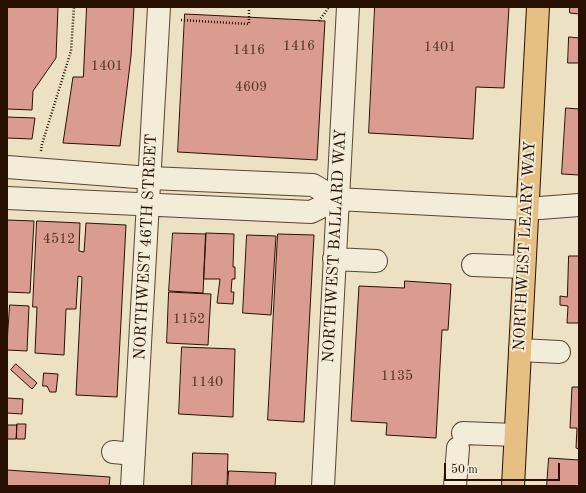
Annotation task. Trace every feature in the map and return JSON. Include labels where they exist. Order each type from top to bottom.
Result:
[{"type":"main road","name":"NORTHWEST LEARY WAY","points":[[513,486],[538,7]]},
{"type":"street","name":"NORTHWEST 46TH STREET","points":[[132,486],[124,453],[148,204],[159,7]]},
{"type":"street","name":"NORTHWEST BALLARD WAY","points":[[323,486],[348,7]]},
{"type":"street","points":[[7,167],[150,178],[314,185],[337,199],[527,209],[556,214],[579,221]]},
{"type":"street","points":[[7,198],[311,212],[337,199]]},
{"type":"street","points":[[527,209],[579,205]]},
{"type":"street","points":[[334,259],[376,261]]},
{"type":"street","points":[[473,265],[524,267]]},
{"type":"street","points":[[520,350],[559,352]]},
{"type":"street","points":[[455,486],[460,441],[515,435]]},
{"type":"path","points":[[41,151],[71,51],[74,7]]},
{"type":"path","points":[[181,20],[248,24],[250,7]]},
{"type":"path","points":[[319,21],[329,7]]},
{"type":"building","points":[[7,7],[58,7],[56,58],[33,91],[32,110],[7,109]]},
{"type":"building","points":[[87,7],[134,7],[131,56],[120,146],[63,143],[73,77],[83,77]]},
{"type":"building","points":[[375,7],[509,7],[504,88],[476,87],[473,139],[369,133]]},
{"type":"building","points":[[570,7],[579,7],[579,14],[570,13]]},
{"type":"building","points":[[185,14],[325,21],[317,160],[178,152]]},
{"type":"building","points":[[569,37],[579,38],[579,63],[568,63]]},
{"type":"building","points":[[566,108],[579,109],[579,175],[562,174]]},
{"type":"building","points":[[7,117],[35,118],[32,139],[7,138]]},
{"type":"building","points":[[7,220],[34,221],[30,293],[7,292]]},
{"type":"building","points":[[37,221],[80,223],[79,251],[84,252],[86,223],[126,225],[117,397],[76,395],[82,277],[78,276],[76,309],[66,309],[64,355],[35,353],[37,307],[33,307]]},
{"type":"building","points":[[173,233],[206,234],[203,293],[169,291]]},
{"type":"building","points":[[206,233],[234,234],[233,267],[235,267],[235,279],[232,279],[231,292],[234,292],[233,304],[217,303],[220,279],[204,279]]},
{"type":"building","points":[[278,234],[314,235],[304,422],[268,420]]},
{"type":"building","points":[[247,235],[276,236],[271,315],[243,313]]},
{"type":"building","points":[[569,256],[579,256],[579,323],[567,323],[568,306],[560,305],[560,296],[567,297]]},
{"type":"building","points":[[405,281],[451,284],[448,330],[442,330],[436,438],[386,435],[387,423],[351,421],[359,286],[404,288]]},
{"type":"building","points":[[169,292],[211,294],[208,345],[167,343]]},
{"type":"building","points":[[10,305],[29,306],[27,351],[7,350]]},
{"type":"building","points":[[182,347],[235,349],[233,417],[179,414]]},
{"type":"building","points":[[16,364],[37,383],[32,389],[11,370]]},
{"type":"building","points":[[44,373],[58,374],[56,392],[50,392],[47,386],[43,386]]},
{"type":"building","points":[[579,375],[579,449],[576,448],[577,428],[570,428],[572,387],[578,387]]},
{"type":"building","points":[[7,398],[23,399],[22,414],[7,413]]},
{"type":"building","points":[[17,424],[26,424],[25,439],[17,439]]},
{"type":"building","points":[[8,425],[17,425],[16,439],[8,439]]},
{"type":"building","points":[[193,453],[228,454],[227,486],[192,486]]},
{"type":"building","points":[[549,458],[579,460],[579,486],[547,486]]},
{"type":"building","points":[[7,470],[110,477],[109,486],[7,486]]},
{"type":"building","points":[[229,471],[276,473],[275,486],[228,486]]}]
